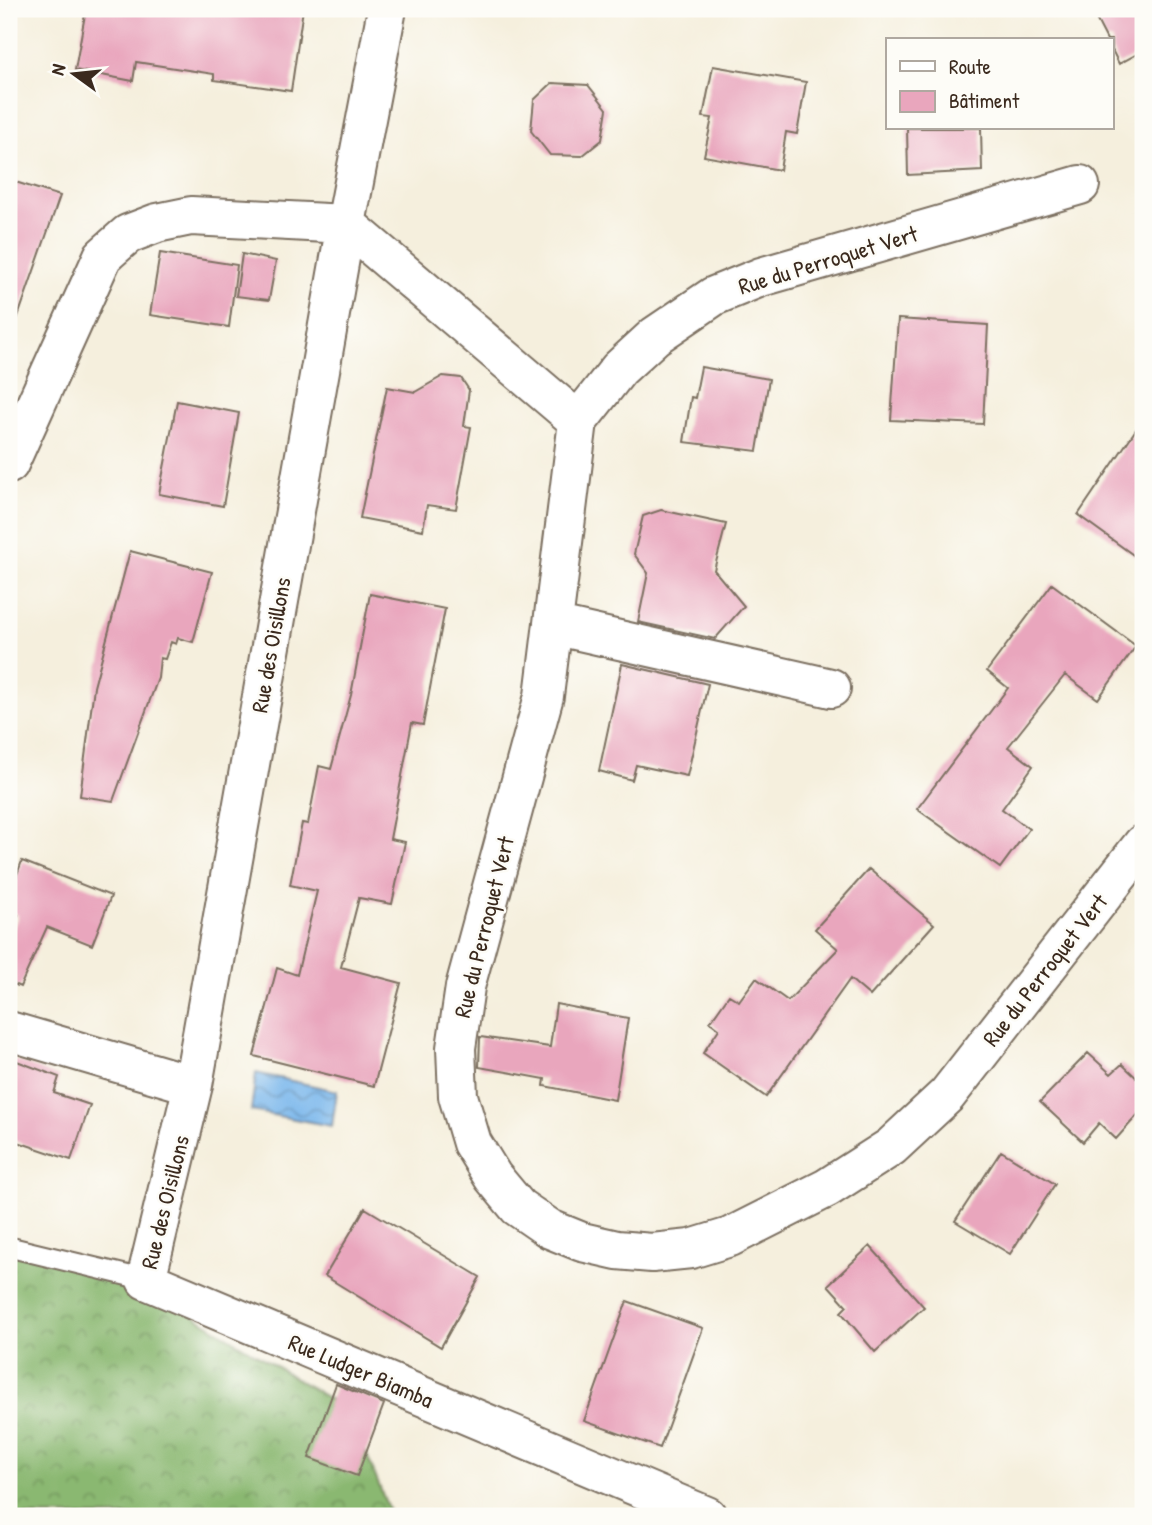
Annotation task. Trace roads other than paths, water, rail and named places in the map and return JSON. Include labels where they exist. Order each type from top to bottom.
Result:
[{"type":"street","name":"Rue des Oisillons","points":[[146,1280],[193,1085],[346,224],[387,9]]},
{"type":"street","name":"Rue du Perroquet Vert","points":[[1080,185],[761,277],[714,296],[655,336],[619,369],[578,421],[544,696],[465,987],[456,1048],[458,1096],[472,1143],[493,1177],[518,1208],[550,1229],[582,1242],[617,1250],[652,1253],[691,1249],[730,1237],[827,1188],[891,1147],[947,1095],[1143,844]]},
{"type":"street","points":[[9,464],[103,256],[128,234],[158,223],[191,216],[346,224],[578,421]]},
{"type":"street","points":[[554,625],[831,688]]},
{"type":"street","points":[[9,1031],[193,1085]]},
{"type":"street","name":"Rue Ludger Biamba","points":[[146,1280],[707,1516]]},
{"type":"lane","name":"Rue Ludger Biamba","points":[[9,1247],[146,1280]]},
{"type":"water","points":[[256,1073],[337,1091],[332,1126],[251,1111]]}]
